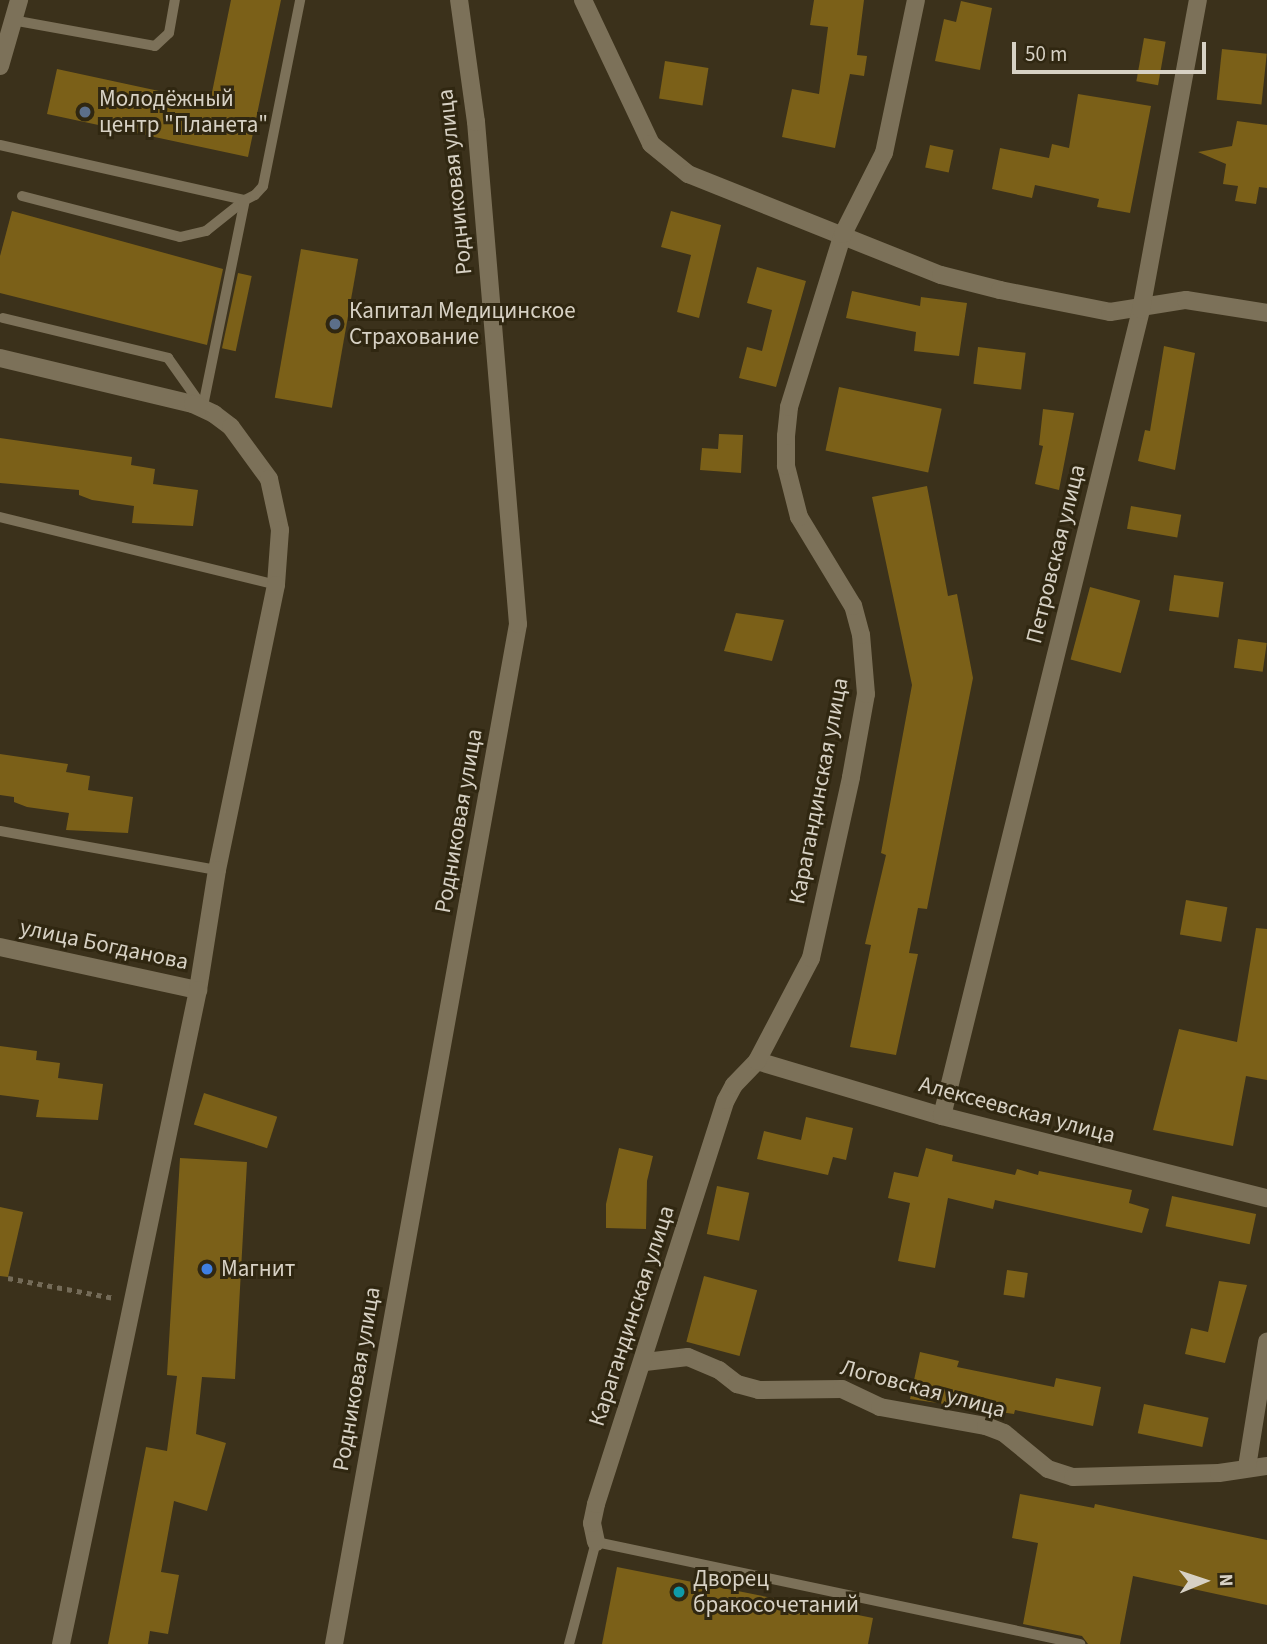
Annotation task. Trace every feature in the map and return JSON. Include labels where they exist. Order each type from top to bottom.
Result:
[{"type":"street","points":[[0,66],[19,0]]},
{"type":"street","name":"Родниковая улица","points":[[334,1644],[518,624],[476,122],[459,0]]},
{"type":"street","points":[[583,0],[651,144],[688,174],[844,234],[941,275],[1000,290],[1090,310],[1142,310],[1186,300],[1267,313]]},
{"type":"street","name":"Карагандинская улица","points":[[596,1542],[592,1523],[596,1504],[645,1362],[726,1100],[734,1085],[757,1062],[811,958],[866,695],[866,665],[853,606],[799,517],[786,466],[789,407],[844,234],[884,153],[916,0]]},
{"type":"street","name":"Петровская улица","points":[[942,1116],[1142,310],[1198,0]]},
{"type":"street","points":[[0,358],[204,409],[231,427],[269,480],[280,530],[276,585],[217,870],[198,990],[61,1644]]},
{"type":"street","name":"улица Богданова","points":[[0,947],[198,990]]},
{"type":"street","name":"Алексеевская улица","points":[[757,1062],[942,1116],[1267,1198]]},
{"type":"street","points":[[1247,1467],[1267,1342]]},
{"type":"street","name":"Логовская улица","points":[[645,1362],[688,1357],[719,1370],[737,1384],[758,1390],[842,1389],[880,1407],[986,1426],[1004,1433],[1048,1469],[1073,1477],[1219,1473],[1267,1466]]},
{"type":"lane","points":[[12,20],[155,46],[169,33],[175,0]]},
{"type":"lane","points":[[22,196],[191,237],[245,200],[263,186],[300,0]]},
{"type":"lane","points":[[0,145],[245,200]]},
{"type":"lane","points":[[204,409],[202,395],[245,200]]},
{"type":"lane","points":[[3,318],[168,358],[204,409]]},
{"type":"lane","points":[[0,517],[276,585]]},
{"type":"lane","points":[[0,831],[217,870]]},
{"type":"lane","points":[[569,1644],[596,1542],[1080,1644]]},
{"type":"path","points":[[8,1278],[133,1302]]},
{"type":"building","points":[[231,0],[281,0],[248,157],[47,114],[57,69],[210,102]]},
{"type":"building","points":[[814,0],[864,0],[857,55],[867,56],[864,76],[850,74],[835,148],[782,137],[792,89],[819,94],[828,27],[810,25]]},
{"type":"building","points":[[961,1],[992,8],[980,70],[935,61],[944,19],[956,22]]},
{"type":"building","points":[[1144,38],[1166,42],[1158,85],[1136,81]]},
{"type":"building","points":[[1222,49],[1267,54],[1261,104],[1217,100]]},
{"type":"building","points":[[665,61],[708,68],[703,105],[659,99]]},
{"type":"building","points":[[1078,94],[1151,106],[1130,213],[1097,207],[1099,199],[1035,185],[1032,198],[992,189],[1000,148],[1049,158],[1052,144],[1069,148]]},
{"type":"building","points":[[1237,121],[1267,125],[1267,188],[1259,187],[1256,204],[1235,201],[1238,186],[1223,184],[1226,164],[1198,152],[1232,146]]},
{"type":"building","points":[[930,145],[953,150],[949,172],[925,167]]},
{"type":"building","points":[[12,211],[223,269],[207,345],[0,293],[0,256]]},
{"type":"building","points":[[671,211],[721,225],[699,318],[677,312],[691,255],[661,247]]},
{"type":"building","points":[[301,249],[358,259],[332,408],[275,398]]},
{"type":"building","points":[[757,267],[806,281],[776,387],[739,378],[747,347],[762,351],[772,310],[747,303]]},
{"type":"building","points":[[238,273],[252,276],[236,351],[222,348]]},
{"type":"building","points":[[852,291],[920,306],[921,297],[967,303],[959,356],[914,351],[916,332],[846,318]]},
{"type":"building","points":[[1164,346],[1195,353],[1175,470],[1138,461],[1145,430],[1150,431]]},
{"type":"building","points":[[978,347],[1026,353],[1021,390],[973,384]]},
{"type":"building","points":[[839,387],[942,409],[928,472],[825,451]]},
{"type":"building","points":[[1043,409],[1074,413],[1059,490],[1035,484],[1043,446],[1039,445]]},
{"type":"building","points":[[719,434],[743,435],[741,473],[700,470],[702,448],[718,449]]},
{"type":"building","points":[[0,438],[132,457],[131,465],[155,469],[153,484],[198,490],[193,526],[132,523],[134,506],[92,500],[79,495],[79,490],[0,483]]},
{"type":"building","points":[[927,486],[948,596],[957,594],[973,678],[927,909],[918,908],[909,953],[918,954],[896,1055],[850,1047],[871,945],[865,944],[886,855],[881,853],[912,685],[872,497]]},
{"type":"building","points":[[1131,506],[1181,515],[1177,538],[1127,529]]},
{"type":"building","points":[[1174,575],[1224,582],[1219,618],[1169,611]]},
{"type":"building","points":[[1090,587],[1140,600],[1121,673],[1071,659]]},
{"type":"building","points":[[736,613],[784,620],[772,661],[724,651]]},
{"type":"building","points":[[1238,639],[1267,643],[1263,672],[1234,668]]},
{"type":"building","points":[[0,754],[68,764],[66,772],[90,776],[88,790],[133,797],[128,833],[66,830],[69,813],[27,807],[14,802],[14,797],[0,795]]},
{"type":"building","points":[[1186,900],[1227,907],[1221,942],[1180,934]]},
{"type":"building","points":[[1256,928],[1267,929],[1267,1080],[1246,1076],[1233,1146],[1153,1130],[1179,1029],[1237,1042]]},
{"type":"building","points":[[0,1046],[37,1051],[36,1060],[60,1063],[58,1078],[103,1084],[98,1120],[36,1117],[39,1100],[0,1095]]},
{"type":"building","points":[[204,1093],[277,1117],[267,1148],[194,1124]]},
{"type":"building","points":[[806,1117],[853,1128],[846,1160],[833,1157],[828,1175],[757,1159],[764,1131],[801,1140]]},
{"type":"building","points":[[619,1148],[653,1156],[647,1181],[646,1229],[606,1228],[606,1204]]},
{"type":"building","points":[[926,1148],[953,1155],[952,1161],[1015,1175],[1017,1169],[1038,1175],[1039,1171],[1132,1190],[1129,1203],[1149,1209],[1142,1233],[995,1200],[993,1209],[948,1198],[935,1268],[898,1261],[910,1203],[888,1198],[894,1172],[918,1177]]},
{"type":"building","points":[[180,1158],[247,1162],[235,1379],[202,1377],[196,1434],[226,1443],[207,1511],[174,1501],[161,1572],[179,1575],[168,1634],[150,1631],[148,1644],[108,1644],[146,1447],[167,1451],[177,1376],[167,1375]]},
{"type":"building","points":[[717,1186],[749,1193],[739,1241],[707,1234]]},
{"type":"building","points":[[1172,1196],[1256,1214],[1250,1244],[1166,1226]]},
{"type":"building","points":[[0,1207],[23,1212],[8,1277],[0,1276]]},
{"type":"building","points":[[1007,1270],[1028,1273],[1024,1298],[1004,1295]]},
{"type":"building","points":[[704,1276],[757,1290],[740,1356],[686,1342]]},
{"type":"building","points":[[1219,1281],[1247,1285],[1225,1363],[1185,1354],[1191,1328],[1208,1332]]},
{"type":"building","points":[[920,1352],[959,1361],[957,1367],[1054,1387],[1056,1378],[1101,1387],[1093,1426],[1015,1410],[1014,1414],[910,1399]]},
{"type":"building","points":[[1144,1404],[1209,1418],[1202,1447],[1138,1433]]},
{"type":"building","points":[[1020,1494],[1094,1508],[1095,1504],[1267,1540],[1267,1605],[1133,1576],[1120,1644],[1088,1644],[1082,1636],[1023,1624],[1038,1543],[1012,1538]]},
{"type":"building","name":"Дворец бракосочетаний","points":[[617,1567],[873,1618],[868,1644],[602,1644]]},
{"type":"place","name":"Молодёжный центр \"Планета\"","points":[[85,112]]},
{"type":"place","name":"Капитал Медицинское Страхование","points":[[335,324]]},
{"type":"place","name":"Магнит","points":[[207,1269]]},
{"type":"place","name":"Дворец бракосочетаний","points":[[679,1592]]}]
